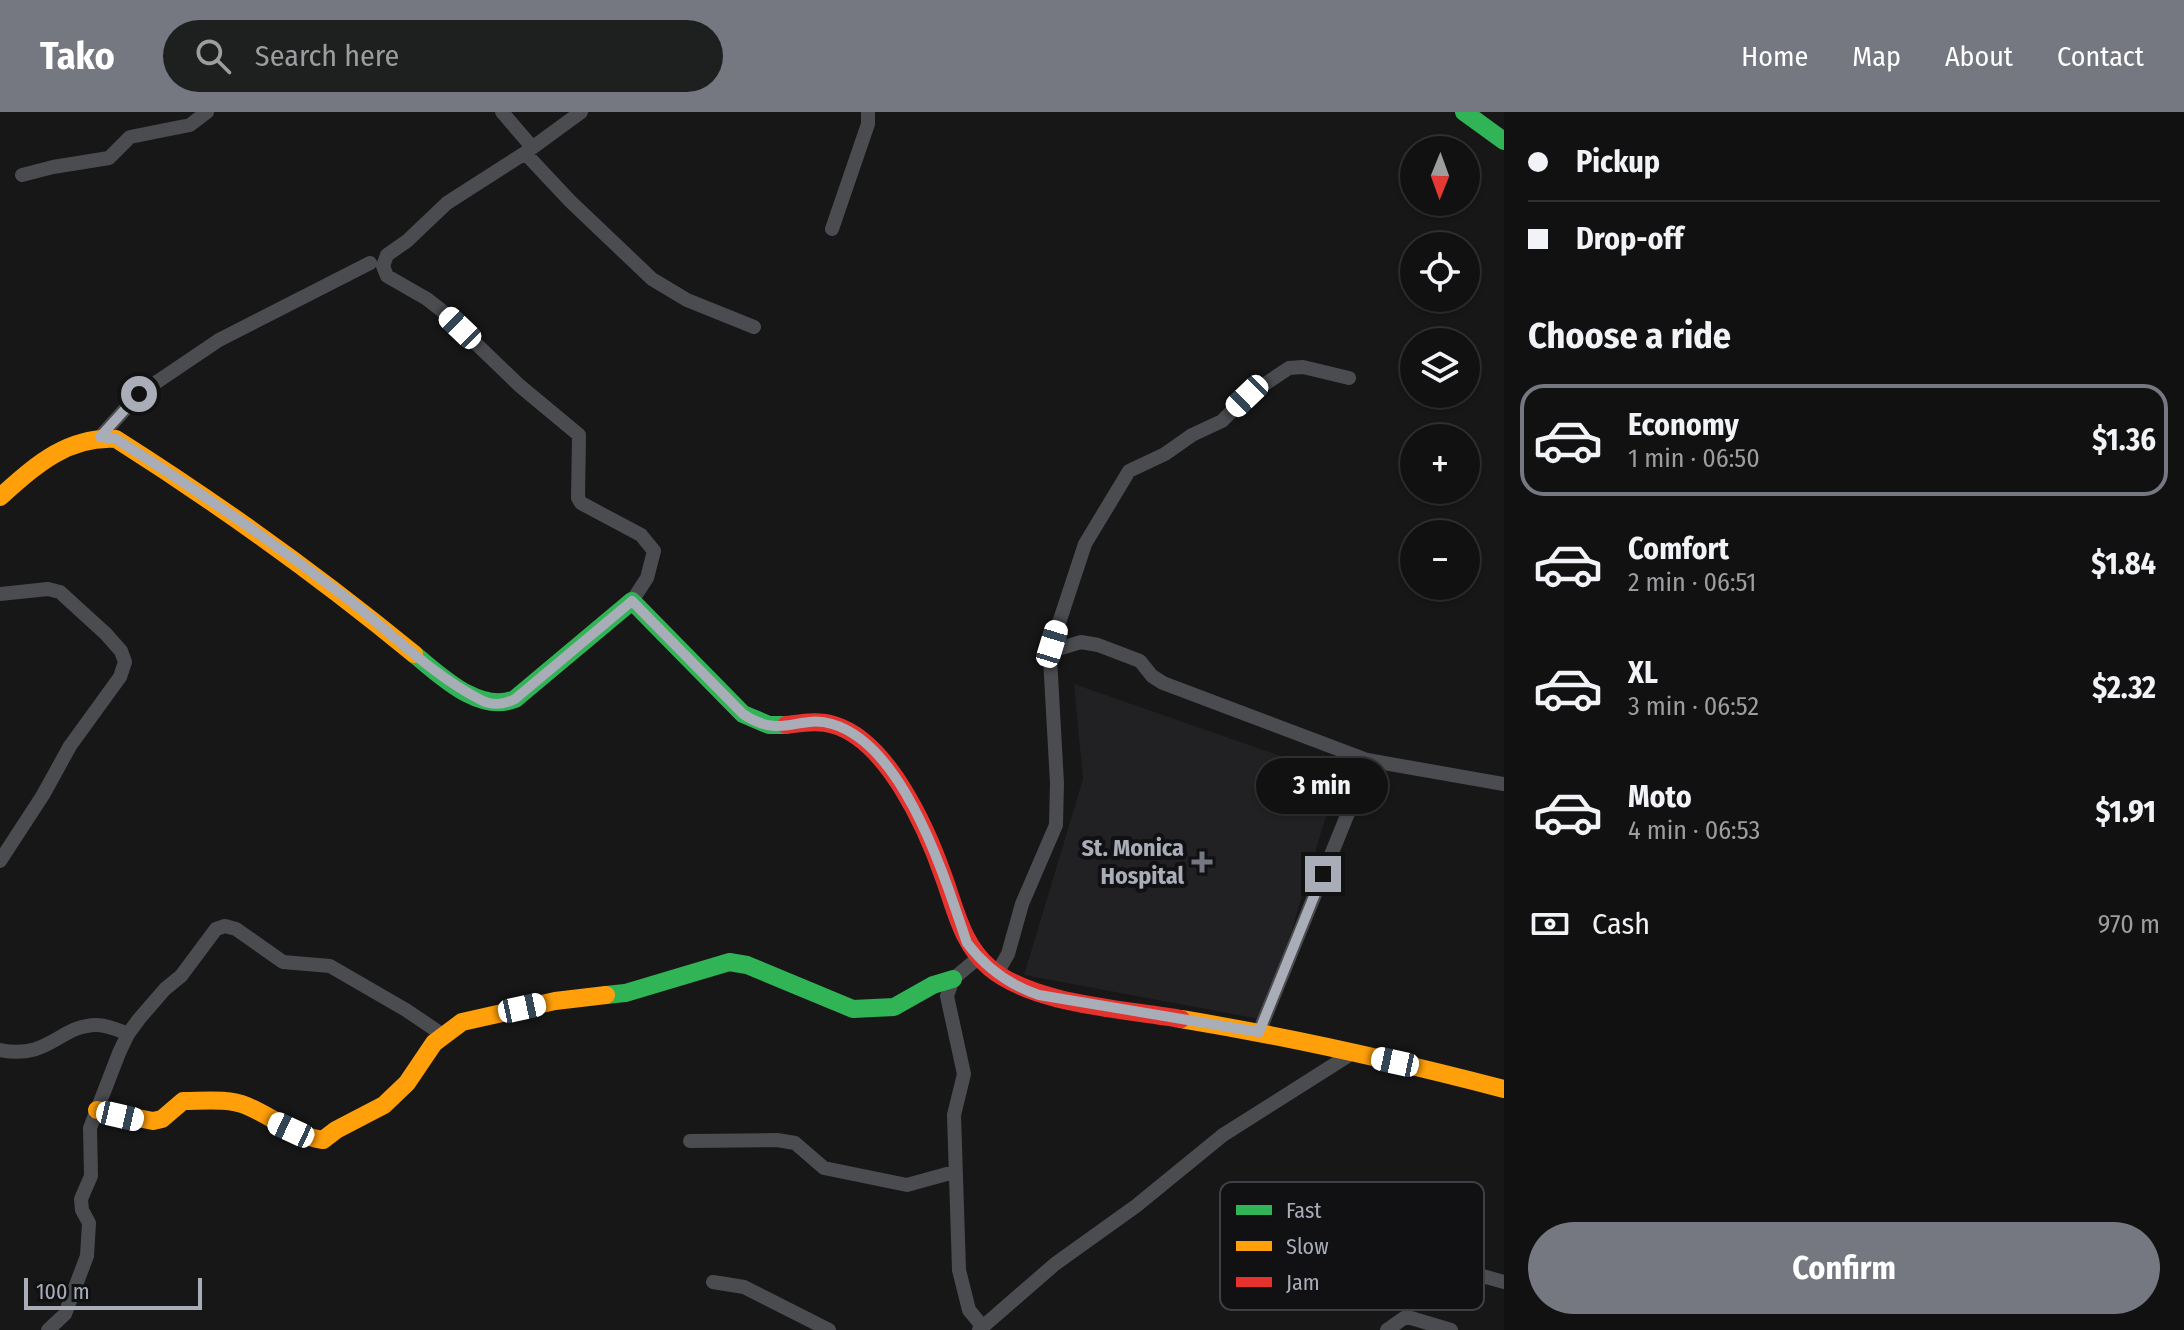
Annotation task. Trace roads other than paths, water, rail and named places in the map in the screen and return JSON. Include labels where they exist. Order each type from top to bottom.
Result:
[{"type":"street","points":[[22,175],[109,158],[130,137],[190,125],[207,112]]},
{"type":"street","points":[[502,112],[570,201],[652,279],[687,300],[754,327]]},
{"type":"street","points":[[1,495],[73,442],[100,437],[116,439],[245,524],[345,596],[454,684],[486,702],[505,704],[515,699],[632,601],[647,578],[654,551],[641,535],[581,503],[578,498],[580,446],[575,430],[520,386],[441,310],[393,280],[384,271],[383,261],[428,219],[465,191],[581,112]]},
{"type":"street","points":[[832,229],[868,124],[868,112]]},
{"type":"street","points":[[1464,112],[1504,141]]},
{"type":"street","points":[[100,437],[139,394],[219,340],[370,263]]},
{"type":"street","points":[[997,973],[1011,945],[1022,904],[1056,825],[1051,651],[1078,561],[1119,484],[1129,471],[1222,421],[1247,396],[1289,368],[1303,367],[1349,378]]},
{"type":"street","points":[[0,594],[48,589],[60,592],[106,634],[121,651],[125,662],[120,677],[70,746],[43,795],[0,861]]},
{"type":"street","points":[[632,601],[752,720],[781,728],[830,723],[849,730],[881,759],[905,790],[924,827],[967,943],[978,958],[1021,989],[1039,995],[1259,1032],[1504,1089]]},
{"type":"street","points":[[1051,651],[1081,642],[1098,645],[1140,661],[1152,676],[1163,683],[1367,760],[1504,784]]},
{"type":"street","points":[[1259,1032],[1367,760]]},
{"type":"street","points":[[48,1330],[65,1314],[87,1256],[89,1223],[82,1210],[81,1199],[91,1176],[89,1139],[97,1110],[128,1034],[165,989],[181,976],[211,933],[225,926],[236,929],[283,962],[330,966],[443,1035]]},
{"type":"street","points":[[97,1110],[153,1121],[162,1119],[183,1101],[219,1101],[244,1105],[309,1138],[323,1140],[384,1105],[407,1083],[443,1035],[469,1019],[555,1001],[625,993],[729,962],[747,965],[853,1009],[867,1010],[901,1005],[932,983],[953,979],[978,958]]},
{"type":"street","points":[[953,979],[947,996],[948,1009],[964,1074],[954,1115],[954,1172],[961,1281],[969,1310],[987,1327],[1055,1264],[1136,1206],[1223,1135],[1354,1052]]},
{"type":"street","points":[[0,1050],[37,1050],[72,1032],[94,1025],[128,1034]]},
{"type":"street","points":[[690,1141],[777,1140],[795,1143],[824,1168],[907,1185],[954,1172]]},
{"type":"street","points":[[1484,1276],[1504,1282]]},
{"type":"street","points":[[713,1282],[744,1287],[829,1330]]},
{"type":"street","points":[[1387,1330],[1404,1318],[1411,1318],[1451,1330]]},
{"type":"place","name":"St. Monica Hospital","points":[[1202,862]]}]
